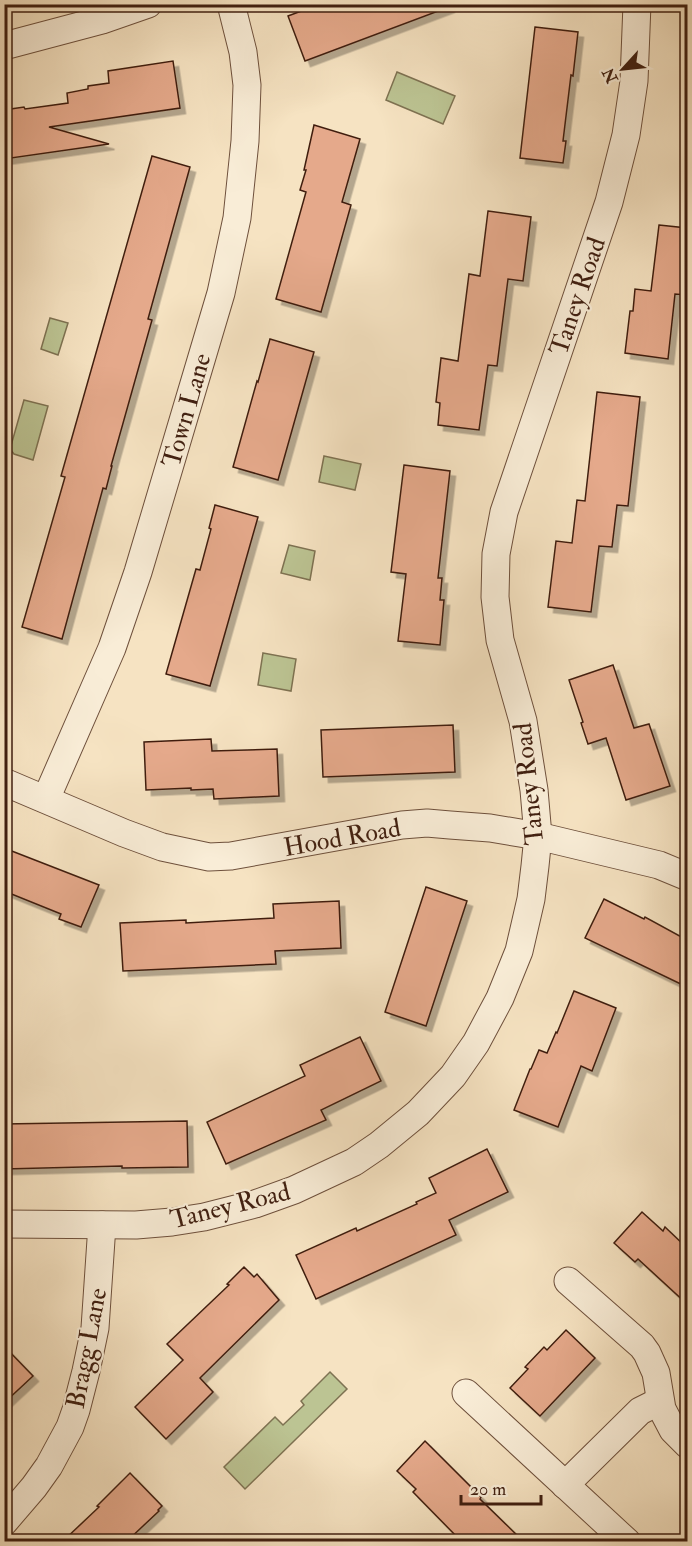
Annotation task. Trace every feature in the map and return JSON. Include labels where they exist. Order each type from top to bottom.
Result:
[{"type":"street","points":[[4,46],[102,20],[148,4]]},
{"type":"street","name":"Town Lane","points":[[46,799],[112,648],[138,572],[221,293],[237,218],[245,141],[247,85],[243,52],[231,4]]},
{"type":"street","name":"Taney Road","points":[[4,1224],[136,1225],[204,1217],[255,1204],[294,1190],[354,1161],[379,1145],[418,1113],[453,1076],[476,1042],[500,998],[519,951],[531,899],[538,836],[534,790],[523,721],[500,640],[495,597],[496,554],[504,512],[610,198],[626,135],[634,81],[637,4]]},
{"type":"street","name":"Hood Road","points":[[4,782],[162,847],[208,857],[231,856],[402,825],[427,823],[490,828],[538,836],[659,865],[687,877]]},
{"type":"street","name":"Bragg Lane","points":[[4,1522],[49,1466],[73,1419],[95,1328],[102,1225]]},
{"type":"street","points":[[568,1281],[642,1346],[656,1373],[662,1409],[673,1430],[687,1445]]},
{"type":"street","points":[[466,1393],[627,1542]]},
{"type":"street","points":[[565,1485],[640,1411],[660,1401]]},
{"type":"green space","points":[[397,72],[455,96],[443,124],[386,100]]},
{"type":"green space","points":[[50,318],[68,323],[58,355],[41,349]]},
{"type":"green space","points":[[24,400],[48,406],[33,460],[14,454],[10,449]]},
{"type":"green space","points":[[324,456],[361,464],[355,490],[319,482]]},
{"type":"green space","points":[[289,545],[315,551],[310,580],[281,573]]},
{"type":"green space","points":[[263,653],[296,659],[291,691],[258,685]]},
{"type":"green space","points":[[330,1372],[347,1389],[245,1489],[224,1467],[275,1417],[283,1425],[304,1405],[301,1401]]},
{"type":"building","points":[[320,4],[449,4],[449,7],[305,61],[288,16]]},
{"type":"building","points":[[535,27],[578,32],[563,141],[566,141],[563,163],[520,158]]},
{"type":"building","points":[[173,61],[180,108],[49,127],[109,144],[4,159],[4,110],[68,103],[67,93],[88,89],[88,86],[109,83],[108,71]]},
{"type":"building","points":[[314,125],[360,139],[342,202],[351,205],[321,312],[276,299],[306,192],[300,190]]},
{"type":"building","points":[[152,156],[190,167],[148,319],[152,320],[62,639],[22,627],[65,477],[61,476]]},
{"type":"building","points":[[488,211],[531,217],[523,281],[508,279],[497,366],[488,365],[479,430],[438,425],[440,403],[436,402],[441,358],[458,361],[469,274],[480,276]]},
{"type":"building","points":[[659,225],[687,228],[687,295],[675,294],[668,359],[625,353],[635,289],[651,291]]},
{"type":"building","points":[[270,339],[314,352],[278,480],[233,467]]},
{"type":"building","points":[[597,392],[640,397],[628,506],[617,505],[612,547],[599,546],[591,612],[548,607],[556,541],[572,543],[577,500],[585,501]]},
{"type":"building","points":[[404,465],[450,471],[438,578],[442,578],[440,600],[444,600],[440,645],[398,641],[406,574],[391,572]]},
{"type":"building","points":[[215,505],[258,517],[210,686],[166,674],[196,569],[200,570]]},
{"type":"building","points":[[613,665],[634,728],[649,724],[670,786],[626,800],[606,738],[588,744],[569,680]]},
{"type":"building","points":[[453,725],[455,772],[323,777],[321,730]]},
{"type":"building","points":[[211,739],[212,751],[277,749],[279,796],[214,799],[213,789],[146,790],[144,742]]},
{"type":"building","points":[[4,848],[99,885],[81,927],[59,919],[61,914],[4,891]]},
{"type":"building","points":[[426,887],[467,901],[426,1026],[385,1012]]},
{"type":"building","points":[[604,899],[644,919],[645,917],[687,940],[687,987],[585,938]]},
{"type":"building","points":[[339,901],[341,948],[275,951],[276,964],[123,971],[120,923],[186,920],[186,923],[274,918],[273,904]]},
{"type":"building","points":[[574,991],[616,1008],[592,1071],[581,1066],[558,1127],[514,1110],[539,1050],[547,1053]]},
{"type":"building","points":[[360,1037],[381,1081],[321,1110],[326,1120],[226,1164],[207,1122],[305,1076],[300,1065]]},
{"type":"building","points":[[187,1121],[188,1167],[4,1169],[4,1124]]},
{"type":"building","points":[[487,1149],[508,1192],[449,1220],[456,1235],[316,1299],[296,1255],[417,1204],[416,1202],[436,1193],[429,1178]]},
{"type":"building","points":[[642,1212],[663,1231],[665,1227],[687,1248],[687,1304],[638,1259],[635,1262],[614,1243]]},
{"type":"building","points":[[244,1267],[254,1277],[257,1274],[279,1300],[200,1378],[213,1392],[166,1439],[135,1407],[183,1360],[167,1344],[229,1285],[227,1284]]},
{"type":"building","points":[[566,1330],[595,1358],[540,1416],[510,1388],[528,1369],[525,1367],[544,1347],[547,1350]]},
{"type":"building","points":[[4,1346],[33,1376],[4,1403]]},
{"type":"building","points":[[425,1441],[524,1542],[462,1542],[413,1492],[416,1489],[397,1471]]},
{"type":"building","points":[[130,1473],[162,1506],[159,1511],[126,1542],[62,1542],[99,1507],[97,1506]]}]
